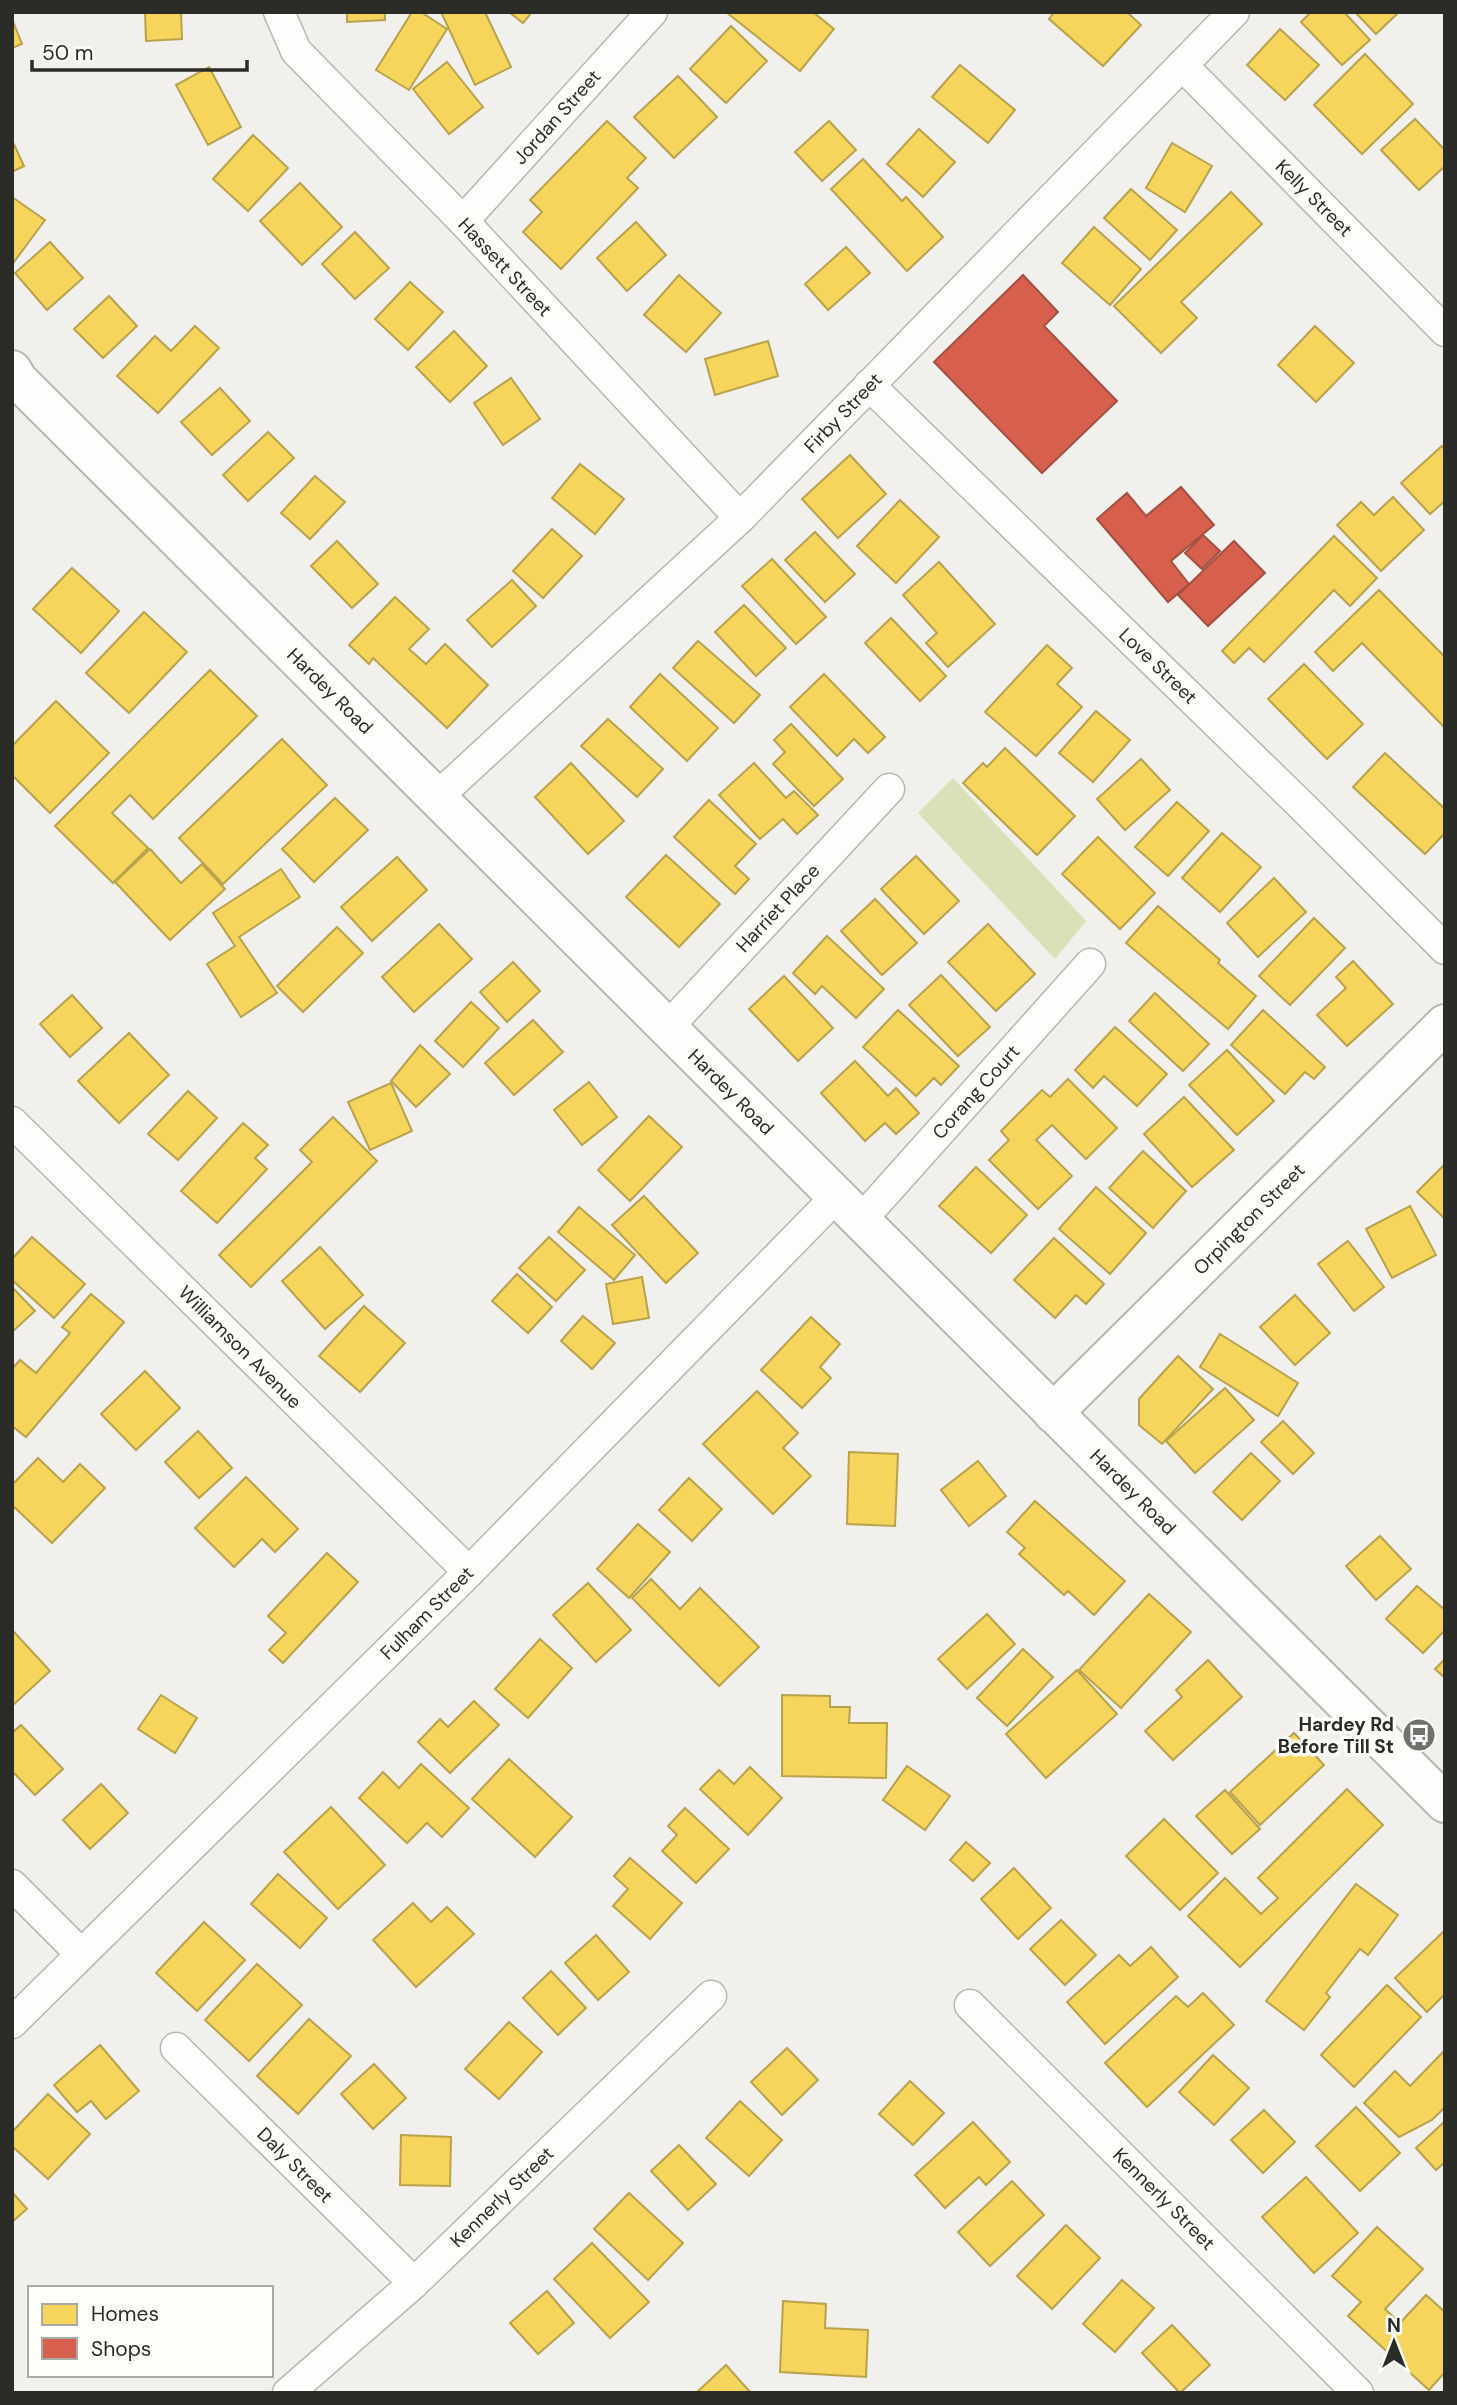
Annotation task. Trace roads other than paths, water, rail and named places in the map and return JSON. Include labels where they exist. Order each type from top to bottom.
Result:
[{"type":"street","name":"Hassett Street","points":[[279,12],[296,51],[463,221],[740,518]]},
{"type":"street","name":"Jordan Street","points":[[463,221],[652,12]]},
{"type":"street","name":"Firby Street","points":[[436,798],[740,518],[1234,12]]},
{"type":"street","name":"Kelly Street","points":[[1182,65],[1445,331]]},
{"type":"street","name":"Hardey Road","points":[[14,375],[1445,1803]]},
{"type":"street","name":"Love Street","points":[[869,385],[1302,806],[1445,949]]},
{"type":"street","name":"Harriet Place","points":[[667,1028],[889,789]]},
{"type":"street","name":"Corang Court","points":[[849,1209],[1090,964]]},
{"type":"street","name":"Orpington Street","points":[[1052,1413],[1445,1024]]},
{"type":"street","name":"Williamson Avenue","points":[[12,1122],[469,1572]]},
{"type":"street","name":"Fulham Street","points":[[12,2023],[469,1572],[849,1209]]},
{"type":"street","points":[[12,1885],[80,1954]]},
{"type":"street","name":"Kennerly Street","points":[[288,2393],[414,2283],[711,1996]]},
{"type":"street","name":"Kennerly Street","points":[[970,2005],[1358,2393]]},
{"type":"street","name":"Daly Street","points":[[176,2048],[414,2283]]},
{"type":"place","name":"Hardey Rd Before Till St","points":[[1419,1735]]}]
